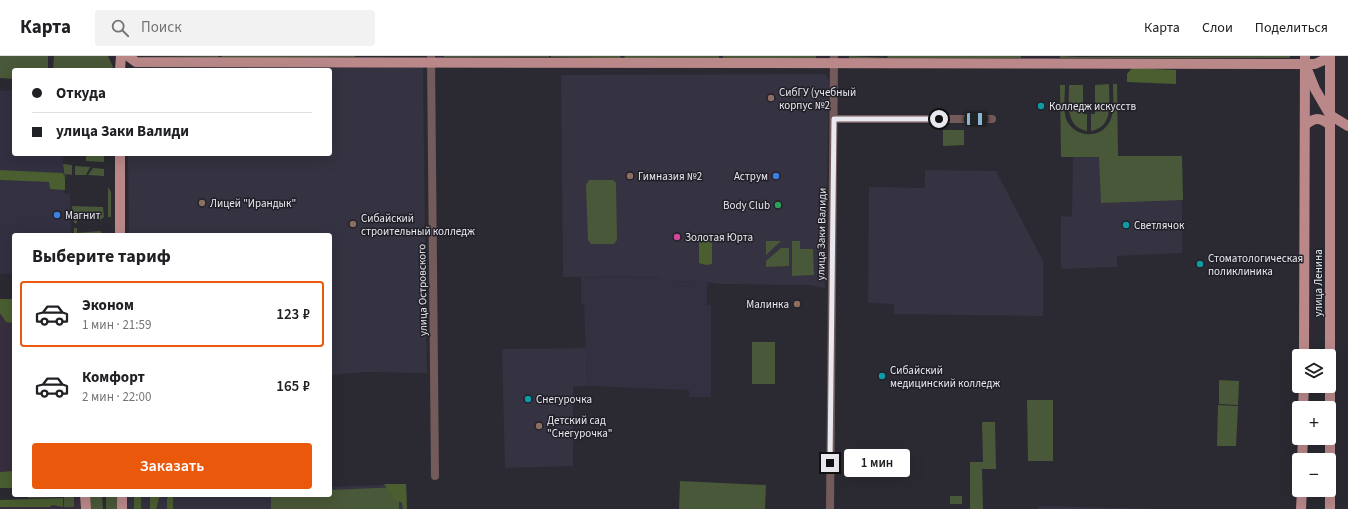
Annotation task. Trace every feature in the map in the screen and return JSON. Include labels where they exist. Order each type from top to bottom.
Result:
[{"type":"main road","points":[[120,68],[121,56]]},
{"type":"main road","points":[[127,68],[132,59],[1305,60],[1315,64],[1324,60],[1328,56]]},
{"type":"main road","name":"улица Ленина","points":[[1328,56],[1330,120],[1330,509]]},
{"type":"main road","points":[[1305,60],[1315,89],[1330,120]]},
{"type":"main road","name":"улица Ленина","points":[[1304,349],[1305,60]]},
{"type":"main road","points":[[1305,125],[1313,119],[1322,119],[1348,126]]},
{"type":"main road","points":[[120,156],[120,233]]},
{"type":"main road","points":[[85,497],[86,509]]},
{"type":"main road","points":[[122,497],[122,509]]},
{"type":"main road","points":[[1301,509],[1302,497]]},
{"type":"street","name":"улица Островского","points":[[431,59],[435,476]]},
{"type":"street","name":"улица Заки Валиди","points":[[830,509],[834,60]]},
{"type":"street","points":[[834,119],[992,119]]},
{"type":"shaded area","name":"Сибайский строительный колледж","points":[[419,64],[423,68],[427,373],[365,372],[332,375],[332,233],[129,233],[128,156],[332,156],[332,68],[132,68],[140,65]]},
{"type":"shaded area","points":[[826,74],[829,82],[825,288],[809,285],[722,284],[707,282],[660,281],[661,276],[563,277],[561,75]]},
{"type":"shaded area","points":[[12,90],[12,156],[63,156],[64,193],[70,194],[71,233],[12,233],[12,273],[0,274],[0,91]]},
{"type":"shaded area","points":[[1073,156],[1182,156],[1182,253],[1117,256],[1117,267],[1061,269],[1061,216],[1072,217]]},
{"type":"shaded area","points":[[925,170],[996,171],[1043,261],[1043,316],[894,314],[894,304],[868,303],[869,187],[925,188]]},
{"type":"shaded area","points":[[661,276],[661,281],[707,282],[707,305],[711,305],[711,397],[689,397],[689,390],[587,386],[584,304],[581,303],[581,277]]},
{"type":"shaded area","points":[[0,299],[12,299],[12,486],[0,486]]},
{"type":"shaded area","name":"Детский сад \"Снегурочка\"","points":[[586,348],[587,386],[573,386],[573,466],[505,468],[502,349]]},
{"type":"shaded area","points":[[406,484],[407,509],[127,509],[127,497],[332,497],[332,487]]},
{"type":"shaded area","points":[[80,498],[80,509],[0,509],[0,500]]},
{"type":"shaded area","points":[[1039,506],[1159,509],[1039,509]]},
{"type":"green space","points":[[0,56],[48,56],[48,68],[12,68],[12,79],[0,78]]},
{"type":"green space","points":[[54,56],[108,56],[113,67],[113,68],[53,68]]},
{"type":"green space","points":[[138,56],[218,56],[218,57]]},
{"type":"green space","points":[[355,56],[355,57],[221,57]]},
{"type":"green space","points":[[549,56],[549,57],[444,57]]},
{"type":"green space","points":[[620,56],[621,58],[551,57]]},
{"type":"green space","points":[[625,56],[719,56],[719,58],[624,58]]},
{"type":"green space","points":[[723,56],[816,56],[816,59],[723,58]]},
{"type":"green space","points":[[849,56],[887,58],[888,56],[1021,56],[1021,58],[849,59]]},
{"type":"green space","points":[[1060,56],[1290,56],[1290,58],[1060,58]]},
{"type":"green space","points":[[1132,68],[1176,70],[1176,84],[1127,82],[1127,74]]},
{"type":"green space","points":[[1109,84],[1109,113],[1107,119],[1098,129],[1091,131],[1091,114],[1095,114],[1095,85]]},
{"type":"green space","points":[[1113,84],[1117,84],[1118,156],[1182,156],[1183,200],[1101,203],[1099,157],[1061,157],[1060,85],[1065,85],[1065,115],[1070,125],[1081,133],[1094,134],[1106,127],[1112,117]]},
{"type":"green space","points":[[1069,85],[1083,85],[1083,114],[1087,114],[1087,131],[1080,129],[1075,125],[1072,119],[1069,106]]},
{"type":"green space","points":[[943,130],[964,130],[964,145],[943,146]]},
{"type":"green space","points":[[86,156],[104,156],[104,162],[86,161]]},
{"type":"green space","points":[[63,164],[72,165],[72,175],[66,174],[65,178]]},
{"type":"green space","points":[[75,166],[90,167],[86,175],[75,175]]},
{"type":"green space","points":[[93,168],[104,169],[104,176],[88,175]]},
{"type":"green space","points":[[0,170],[63,173],[65,178],[65,190],[50,189],[49,182],[0,180]]},
{"type":"green space","points":[[589,180],[613,180],[616,183],[617,240],[614,244],[591,244],[588,240],[586,185]]},
{"type":"green space","points":[[108,187],[111,192],[111,217],[108,217]]},
{"type":"green space","points":[[72,206],[103,207],[104,217],[100,220],[77,218],[77,223],[74,223]]},
{"type":"green space","points":[[74,228],[77,228],[77,233],[74,233]]},
{"type":"green space","points":[[100,231],[102,233],[77,233]]},
{"type":"green space","points":[[706,237],[712,239],[712,264],[706,265],[699,263],[699,239]]},
{"type":"green space","points":[[766,241],[781,241],[766,255]]},
{"type":"green space","points":[[792,241],[800,241],[800,249],[813,249],[814,275],[792,276]]},
{"type":"green space","points":[[781,248],[789,248],[789,266],[766,267],[766,261]]},
{"type":"green space","points":[[0,299],[12,299],[12,323],[6,322],[0,313]]},
{"type":"green space","points":[[752,342],[775,342],[775,384],[752,384]]},
{"type":"green space","points":[[1219,380],[1239,381],[1238,405],[1219,404]]},
{"type":"green space","points":[[1027,400],[1053,400],[1053,461],[1028,461]]},
{"type":"green space","points":[[1218,405],[1238,406],[1236,446],[1217,446]]},
{"type":"green space","points":[[982,422],[995,422],[996,469],[982,469],[983,509],[970,509],[970,462],[983,462]]},
{"type":"green space","points":[[12,471],[12,488],[0,488],[0,472]]},
{"type":"green space","points":[[680,481],[766,485],[765,509],[679,509]]},
{"type":"green space","points":[[384,484],[406,484],[407,509],[403,509],[402,503],[394,499]]},
{"type":"green space","points":[[399,487],[399,509],[271,509],[271,497],[332,497],[332,490]]},
{"type":"green space","points":[[950,496],[962,496],[962,504],[950,504]]},
{"type":"green space","points":[[28,497],[64,497],[28,498]]},
{"type":"green space","points":[[64,497],[74,497],[74,507],[64,507]]},
{"type":"green space","points":[[90,497],[102,497],[103,509],[90,509]]},
{"type":"green space","points":[[106,497],[117,497],[117,509],[106,509]]},
{"type":"green space","points":[[134,497],[141,497],[141,509],[134,509]]},
{"type":"green space","points":[[150,497],[159,497],[156,509],[150,509]]},
{"type":"green space","points":[[168,497],[173,497],[173,509],[167,509]]},
{"type":"green space","points":[[63,498],[63,507],[52,505],[50,507],[0,507],[0,500]]},
{"type":"place","name":"СибГУ (учебный корпус №2","points":[[771,98]]},
{"type":"place","name":"Колледж искусств","points":[[1041,106]]},
{"type":"place","name":"Гимназия №2","points":[[630,176]]},
{"type":"place","name":"Аструм","points":[[776,176]]},
{"type":"place","name":"Лицей \"Ирандык\"","points":[[202,203]]},
{"type":"place","name":"Body Club","points":[[778,205]]},
{"type":"place","name":"Магнит","points":[[57,215]]},
{"type":"place","name":"Сибайский строительный колледж","points":[[353,224]]},
{"type":"place","name":"Светлячок","points":[[1126,225]]},
{"type":"place","name":"Золотая Юрта","points":[[677,237]]},
{"type":"place","name":"Стоматологическая поликлиника","points":[[1200,264]]},
{"type":"place","name":"Малинка","points":[[797,304]]},
{"type":"place","name":"Сибайский медицинский колледж","points":[[882,376]]},
{"type":"place","name":"Снегурочка","points":[[528,399]]},
{"type":"place","name":"Детский сад \"Снегурочка\"","points":[[539,426]]},
{"type":"route","points":[[830,463],[834,119],[939,119]]}]
